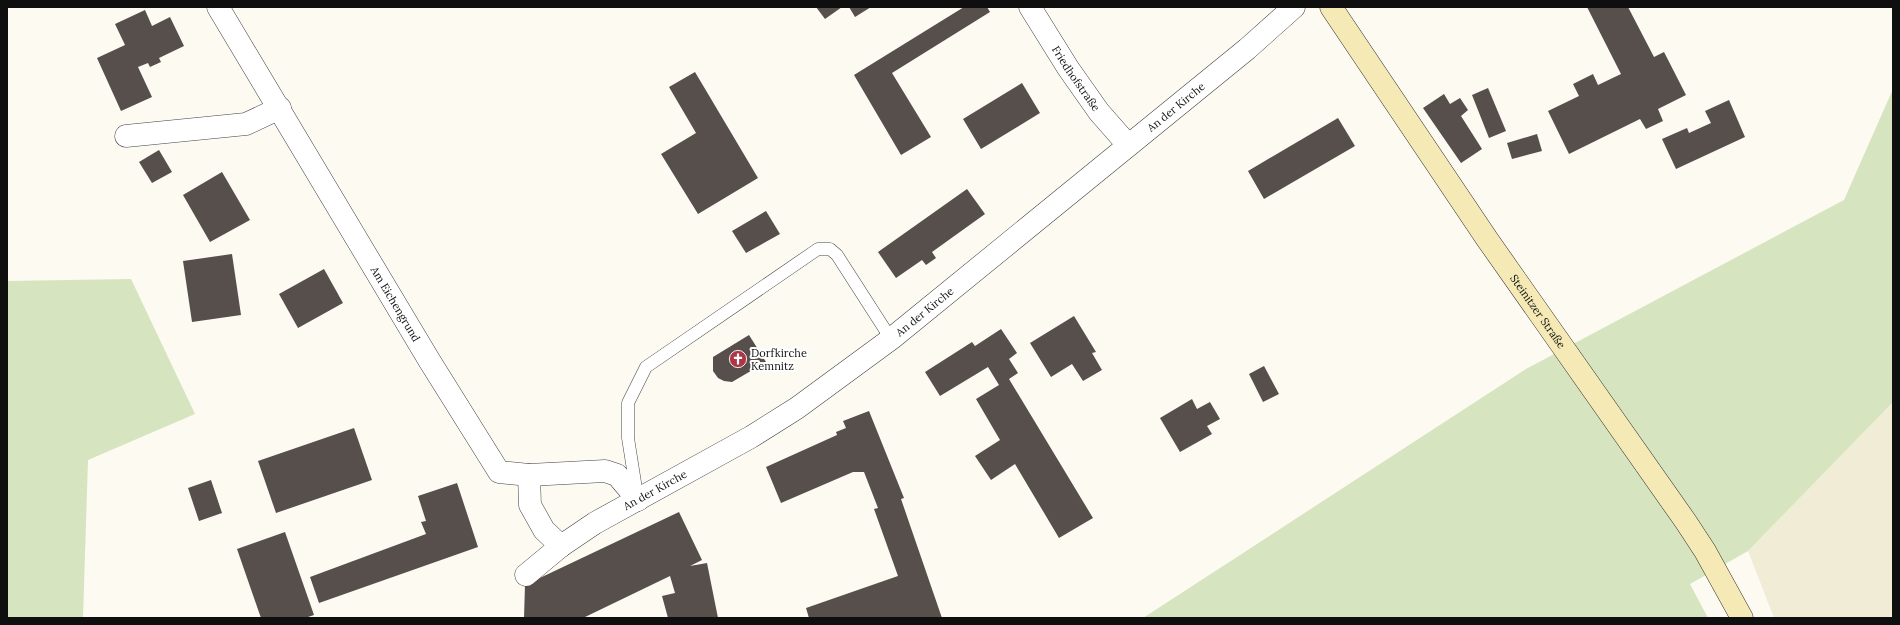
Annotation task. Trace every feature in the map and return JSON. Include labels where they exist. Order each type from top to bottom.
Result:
[{"type":"street","name":"Am Eichengrund","points":[[218,7],[280,108],[429,360],[499,472],[529,475],[605,471],[617,475],[638,500]]},
{"type":"street","name":"Friedhofstraße","points":[[1030,7],[1068,68],[1099,112],[1128,145]]},
{"type":"street","name":"An der Kirche","points":[[526,574],[561,546],[595,523],[752,437],[797,408],[891,339],[1247,49],[1294,7]]},
{"type":"street","name":"Steinitzer Straße","points":[[1331,7],[1487,239],[1686,522],[1716,570],[1742,618]]},
{"type":"street","points":[[126,136],[246,124],[280,108]]},
{"type":"street","points":[[529,475],[530,505],[544,530],[561,546]]},
{"type":"lane","points":[[638,500],[628,438],[628,403],[646,367],[818,249],[830,249],[837,255],[891,339]]},
{"type":"shaded area","points":[[1893,402],[1893,618],[1774,618],[1748,551]]},
{"type":"green space","points":[[1893,89],[1893,402],[1748,551],[1690,584],[1708,618],[1143,618],[1526,369],[1844,200]]},
{"type":"green space","points":[[131,279],[195,414],[88,460],[83,618],[7,618],[7,281]]},
{"type":"building","points":[[816,7],[842,7],[825,19]]},
{"type":"building","points":[[849,7],[871,7],[855,17]]},
{"type":"building","points":[[964,7],[987,7],[990,12],[892,73],[931,137],[901,155],[854,75]]},
{"type":"building","points":[[1587,7],[1628,7],[1654,57],[1664,52],[1686,95],[1658,109],[1663,121],[1646,129],[1640,119],[1569,154],[1548,111],[1579,96],[1573,84],[1593,74],[1598,85],[1621,74]]},
{"type":"building","points":[[145,10],[152,26],[170,17],[184,46],[159,58],[161,62],[150,67],[148,63],[138,67],[152,97],[121,111],[97,58],[125,45],[115,24]]},
{"type":"building","points":[[695,72],[758,178],[698,214],[661,154],[696,133],[669,87]]},
{"type":"building","points":[[1022,83],[1040,113],[981,149],[963,119]]},
{"type":"building","points":[[1488,88],[1506,131],[1489,138],[1472,95]]},
{"type":"building","points":[[1444,94],[1450,104],[1460,98],[1468,110],[1461,116],[1482,149],[1461,163],[1423,108]]},
{"type":"building","points":[[1729,100],[1745,137],[1676,169],[1662,139],[1687,128],[1689,133],[1711,123],[1705,111]]},
{"type":"building","points":[[1338,118],[1355,146],[1264,199],[1248,171]]},
{"type":"building","points":[[1537,134],[1542,151],[1512,159],[1507,143]]},
{"type":"building","points":[[159,150],[172,172],[152,183],[139,162]]},
{"type":"building","points":[[222,172],[250,220],[210,242],[183,195]]},
{"type":"building","points":[[967,189],[985,214],[932,252],[936,258],[926,265],[922,260],[896,278],[878,252]]},
{"type":"building","points":[[766,211],[780,234],[746,253],[732,231]]},
{"type":"building","points":[[232,254],[241,315],[192,322],[183,261]]},
{"type":"building","points":[[324,269],[343,303],[298,328],[279,294]]},
{"type":"building","points":[[1074,316],[1096,352],[1092,353],[1102,370],[1083,381],[1072,364],[1051,377],[1030,343]]},
{"type":"building","points":[[1001,329],[1017,353],[1009,359],[1018,373],[1009,379],[1093,518],[1059,538],[1015,464],[991,480],[975,456],[1000,440],[976,399],[999,385],[988,367],[940,396],[925,372],[972,342],[975,346]]},
{"type":"building","name":"Dorfkirche Kemnitz","points":[[749,335],[766,362],[732,382],[724,381],[718,378],[713,371],[713,357]]},
{"type":"building","points":[[1264,366],[1279,394],[1263,402],[1249,374]]},
{"type":"building","points":[[1192,399],[1197,409],[1210,402],[1220,419],[1207,426],[1212,434],[1180,452],[1160,418]]},
{"type":"building","points":[[869,411],[904,498],[901,499],[942,618],[809,618],[806,608],[898,576],[874,509],[878,508],[864,472],[853,472],[781,503],[766,467],[837,435],[836,432],[846,428],[843,421]]},
{"type":"building","points":[[354,428],[372,480],[276,513],[258,461]]},
{"type":"building","points":[[211,480],[222,513],[199,521],[188,488]]},
{"type":"building","points":[[457,483],[478,547],[319,603],[310,577],[426,534],[421,522],[426,521],[418,496]]},
{"type":"building","points":[[679,512],[702,560],[690,566],[707,563],[718,618],[668,618],[662,596],[675,593],[670,576],[583,618],[524,618],[525,585]]},
{"type":"building","points":[[285,532],[314,615],[305,618],[261,618],[237,549]]},
{"type":"place","name":"Dorfkirche Kemnitz","points":[[738,359]]}]
